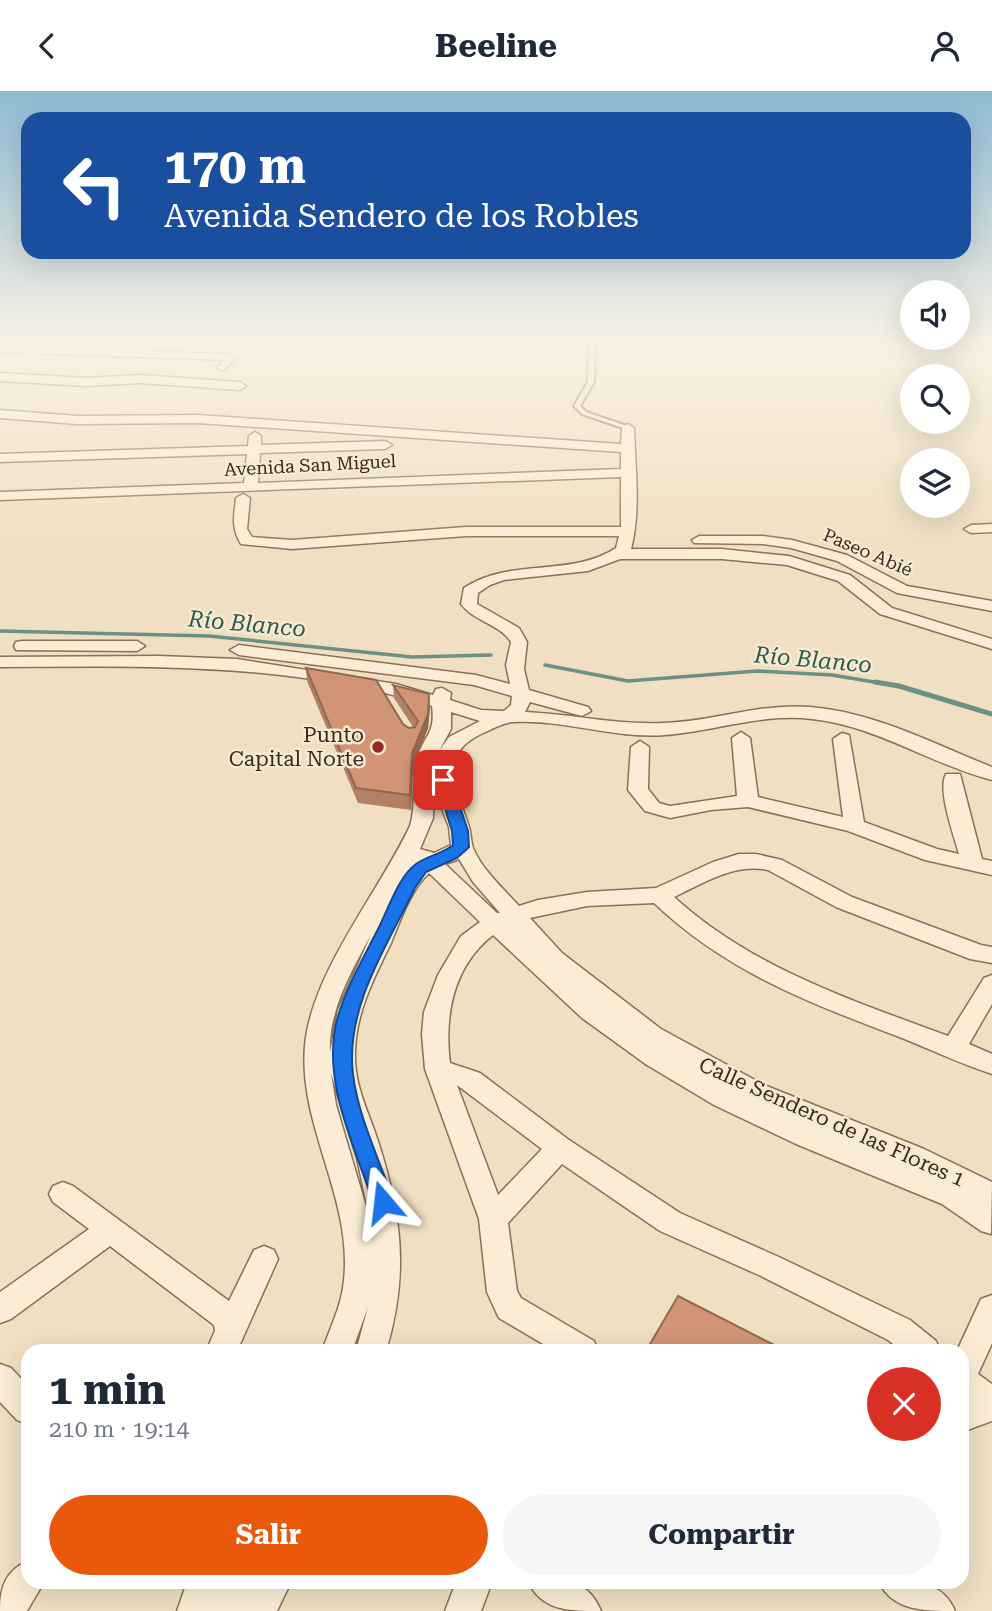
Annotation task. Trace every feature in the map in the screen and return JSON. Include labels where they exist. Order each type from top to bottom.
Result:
[{"type":"street","points":[[0,414],[77,420]]},
{"type":"street","points":[[0,423],[198,419],[629,449]]},
{"type":"street","points":[[257,424],[240,529],[246,541],[265,545],[371,537],[539,531],[624,543]]},
{"type":"street","points":[[510,716],[520,705],[522,693],[516,676],[515,659],[520,647],[517,638],[473,609],[469,604],[470,591],[497,579],[595,565],[624,543],[628,428]]},
{"type":"street","points":[[0,458],[253,449],[329,466],[499,441]]},
{"type":"street","name":"Avenida San Miguel","points":[[277,491],[329,466],[380,488]]},
{"type":"street","name":"Avenida San Miguel","points":[[0,496],[77,495],[149,500],[277,491],[511,486],[628,479]]},
{"type":"street","points":[[971,529],[992,528]]},
{"type":"street","name":"Paseo Abié","points":[[624,543],[700,553],[763,540],[792,544],[842,558],[903,590],[992,606]]},
{"type":"street","name":"Paseo Abié","points":[[624,543],[687,541],[789,561],[845,577],[886,611],[992,644]]},
{"type":"street","points":[[845,577],[866,570]]},
{"type":"street","points":[[0,647],[13,656],[237,664],[382,691],[411,693],[479,715],[641,730],[666,729],[765,712],[832,716],[864,723],[992,774]]},
{"type":"street","points":[[13,656],[206,647],[460,677],[522,693],[552,704],[612,716],[661,715],[753,699],[831,702],[871,712],[992,760]]},
{"type":"street","points":[[339,1344],[359,1280],[360,1243],[322,1103],[317,1043],[333,986],[416,835],[428,756],[443,726],[440,703],[445,689],[460,677],[491,671],[515,659]]},
{"type":"street","name":"Calle Sendero de las Flores 1","points":[[510,716],[470,731],[457,741],[447,755],[443,780],[460,837],[510,924],[591,1012],[689,1078],[769,1120],[903,1174],[992,1217]]},
{"type":"street","points":[[741,738],[748,801]]},
{"type":"street","points":[[842,739],[854,826]]},
{"type":"street","points":[[640,747],[638,790],[652,807],[670,812],[711,804],[748,801],[854,826],[932,855],[982,867]]},
{"type":"street","points":[[953,778],[953,792],[982,867]]},
{"type":"street","points":[[374,1344],[380,1327],[388,1281],[389,1244],[383,1202],[348,1097],[343,1074],[343,1042],[346,1019],[354,995],[407,887],[420,869],[452,855],[460,837],[443,823],[416,835]]},
{"type":"street","name":"Calle Sendero de las Flores 1","points":[[416,835],[451,884],[510,924]]},
{"type":"street","points":[[571,1344],[510,1308],[502,1292],[493,1219],[438,1069],[434,1034],[436,1012],[450,975],[470,942],[510,924],[566,914],[613,898],[659,895],[730,864],[756,861],[774,865],[844,902],[985,954],[992,983],[954,1047]]},
{"type":"street","points":[[407,887],[428,882],[451,884],[481,877]]},
{"type":"street","points":[[659,895],[680,917],[729,951],[807,992],[992,1064]]},
{"type":"street","points":[[438,1069],[471,1080],[560,1148],[670,1221],[899,1330],[916,1344]]},
{"type":"street","points":[[493,1219],[560,1148]]},
{"type":"street","points":[[63,1194],[222,1312],[228,1319],[225,1341]]},
{"type":"street","points":[[0,1309],[110,1230]]},
{"type":"street","points":[[225,1341],[264,1259]]},
{"type":"street","points":[[969,1360],[992,1309]]},
{"type":"street","points":[[0,1379],[21,1402]]},
{"type":"street","points":[[969,1386],[992,1404]]},
{"type":"street","points":[[969,1413],[992,1404]]},
{"type":"street","points":[[6,1611],[21,1589]]},
{"type":"street","points":[[202,1596],[218,1589]]},
{"type":"street","points":[[258,1611],[269,1589]]},
{"type":"street","points":[[463,1611],[471,1589]]},
{"type":"street","points":[[555,1589],[583,1611]]},
{"type":"street","points":[[907,1589],[937,1611]]},
{"type":"lane","points":[[589,414],[628,428]]},
{"type":"building","name":"Punto Capital Norte","points":[[306,668],[376,680],[403,724],[409,728],[415,727],[418,721],[393,685],[429,694],[428,714],[412,753],[410,795],[356,788]]},
{"type":"building","points":[[678,1296],[772,1344],[650,1344]]},
{"type":"waterway","name":"Río Blanco","points":[[0,631],[209,636],[412,657],[491,655]]},
{"type":"waterway","name":"Río Blanco","points":[[545,665],[628,681],[757,671],[832,675],[886,684]]},
{"type":"waterway","name":"Río Blanco","points":[[875,682],[899,686],[992,714]]},
{"type":"place","name":"Punto Capital Norte","points":[[378,747]]},
{"type":"route","points":[[383,1202],[343,1074],[346,1019],[354,995],[415,874],[433,862],[452,855],[461,847],[462,838],[443,780]]}]
